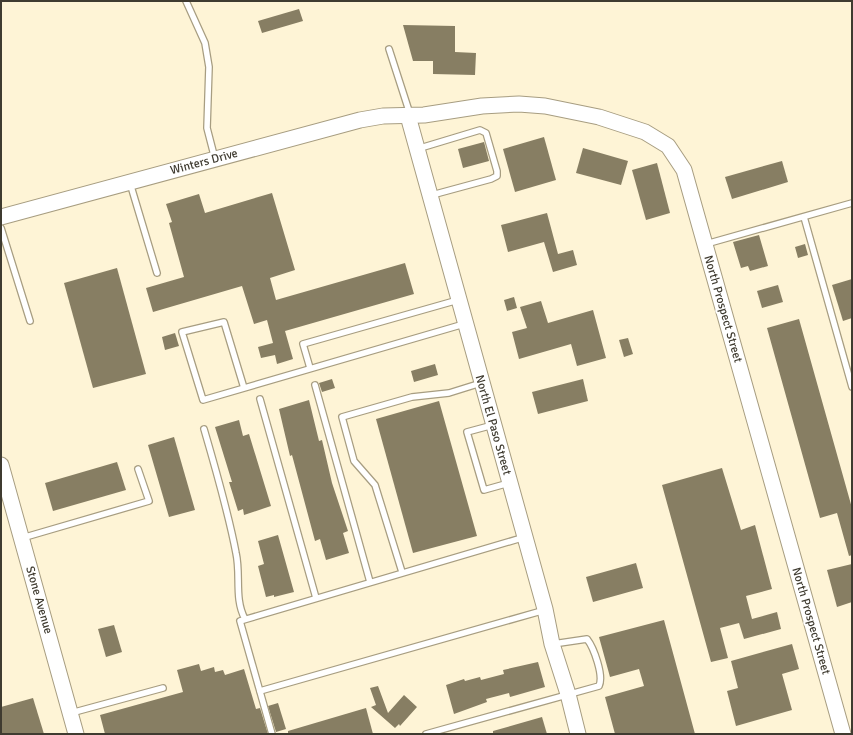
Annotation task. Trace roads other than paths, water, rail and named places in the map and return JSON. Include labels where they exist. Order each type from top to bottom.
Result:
[{"type":"street","name":"North Prospect Street","points":[[409,116],[482,106],[519,104],[545,106],[599,117],[645,132],[668,146],[684,170],[843,734]]},
{"type":"street","name":"Winters Drive","points":[[1,217],[360,120],[383,116],[409,116]]},
{"type":"street","name":"North El Paso Street","points":[[409,116],[464,324],[510,483],[545,609],[552,644],[568,694],[578,734]]},
{"type":"street","name":"Stone Avenue","points":[[1,465],[76,734]]},
{"type":"lane","points":[[186,1],[205,43],[210,67],[207,128],[215,159]]},
{"type":"lane","points":[[389,49],[409,116]]},
{"type":"lane","points":[[417,149],[484,130],[497,171],[496,176],[491,179],[430,196]]},
{"type":"lane","points":[[130,182],[156,273]]},
{"type":"lane","points":[[705,244],[852,203]]},
{"type":"lane","points":[[804,217],[852,387]]},
{"type":"lane","points":[[1,228],[30,321]]},
{"type":"lane","points":[[310,368],[303,344],[458,300]]},
{"type":"lane","points":[[244,388],[224,322],[182,332],[204,400],[464,324]]},
{"type":"lane","points":[[402,572],[375,485],[354,461],[342,417],[412,397],[449,393],[481,383]]},
{"type":"lane","points":[[315,384],[370,582]]},
{"type":"lane","points":[[260,399],[316,598]]},
{"type":"lane","points":[[493,425],[467,432],[484,490],[510,483]]},
{"type":"lane","points":[[204,429],[227,510],[237,555],[240,610],[245,619]]},
{"type":"lane","points":[[22,538],[149,501],[138,469]]},
{"type":"lane","points":[[272,734],[240,621],[402,572],[525,537]]},
{"type":"lane","points":[[260,691],[545,609]]},
{"type":"lane","points":[[426,734],[568,694],[583,692],[599,686],[602,680],[593,646],[587,639],[552,644]]},
{"type":"lane","points":[[70,713],[162,688]]}]
